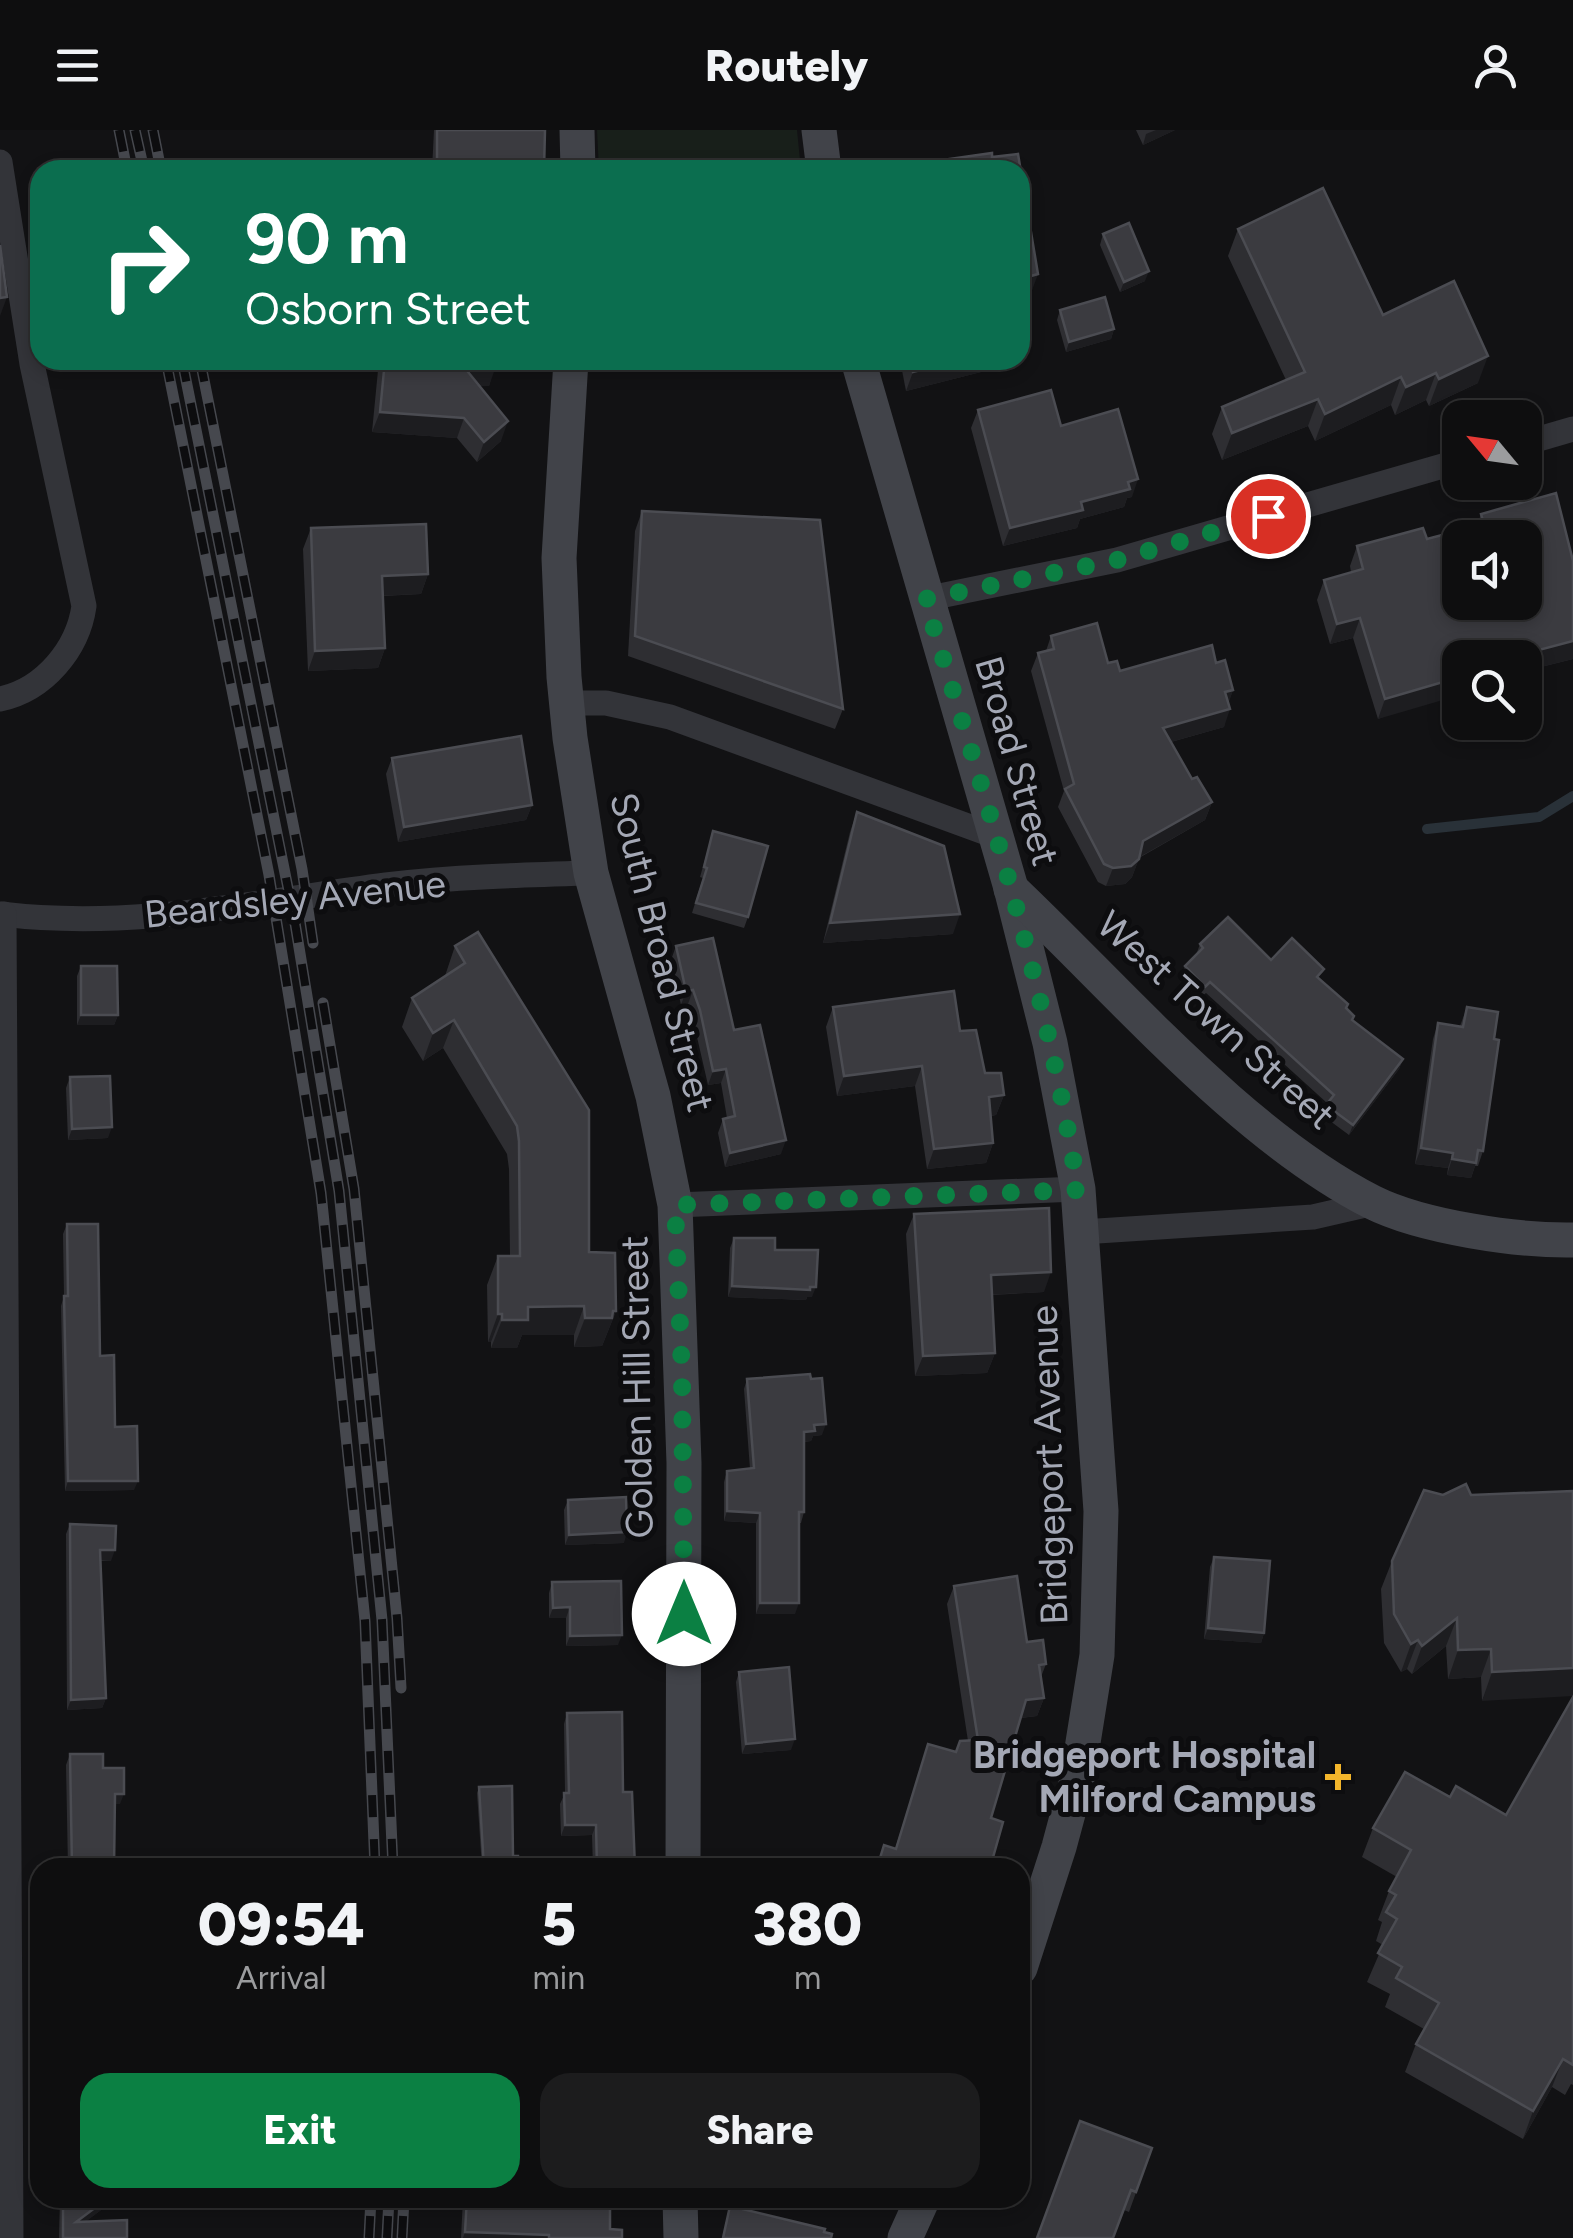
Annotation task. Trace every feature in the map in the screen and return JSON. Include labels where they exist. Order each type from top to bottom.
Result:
[{"type":"main road","points":[[577,130],[578,160]]},
{"type":"main road","points":[[820,130],[823,160]]},
{"type":"main road","name":"South Broad Street","points":[[570,370],[559,558],[566,703],[591,873],[653,1096],[675,1205]]},
{"type":"main road","name":"Broad Street","points":[[861,370],[1010,888],[1054,1061],[1078,1190]]},
{"type":"main road","name":"West Town Street","points":[[1010,888],[1203,1076],[1304,1159],[1374,1203],[1463,1229],[1573,1240]]},
{"type":"main road","name":"Bridgeport Avenue","points":[[1030,1937],[1077,1780],[1097,1656],[1102,1511],[1078,1190]]},
{"type":"main road","name":"Golden Hill Street","points":[[675,1205],[684,1463],[683,1858]]},
{"type":"main road","points":[[680,2208],[681,2238]]},
{"type":"main road","points":[[905,2238],[918,2208]]},
{"type":"street","points":[[0,162],[30,351]]},
{"type":"street","points":[[0,698],[21,693],[54,667],[74,640],[84,606],[33,370]]},
{"type":"street","points":[[1542,438],[1573,429]]},
{"type":"street","points":[[925,599],[1117,560],[1442,466]]},
{"type":"street","points":[[566,703],[606,703],[670,717],[995,836]]},
{"type":"street","name":"Beardsley Avenue","points":[[2,914],[106,919],[186,915],[389,885],[591,873]]},
{"type":"street","points":[[2,914],[11,2238]]},
{"type":"street","points":[[675,1205],[1078,1190]]},
{"type":"street","points":[[1082,1232],[1313,1216],[1374,1203]]},
{"type":"shaded area","points":[[597,130],[797,130],[800,160],[598,160]]},
{"type":"building","points":[[437,130],[545,130],[544,160],[437,160]]},
{"type":"building","points":[[992,153],[992,157],[1018,154],[1019,160],[942,160]]},
{"type":"building","points":[[1323,188],[1383,315],[1454,281],[1488,356],[1439,379],[1436,373],[1406,387],[1401,377],[1325,414],[1318,399],[1232,433],[1222,407],[1305,372],[1238,229]]},
{"type":"building","points":[[1129,223],[1149,271],[1124,282],[1103,234]]},
{"type":"building","points":[[1030,226],[1038,274],[1030,276]]},
{"type":"building","points":[[0,245],[7,297],[0,298]]},
{"type":"building","points":[[1105,297],[1114,329],[1069,342],[1060,310]]},
{"type":"building","points":[[384,370],[466,370],[508,421],[484,442],[464,418],[380,412]]},
{"type":"building","points":[[1051,390],[1061,426],[1118,409],[1138,479],[1128,482],[1130,489],[1081,502],[1083,510],[1010,528],[978,410]]},
{"type":"building","points":[[1556,493],[1573,561],[1573,641],[1542,649],[1542,640],[1442,640],[1442,682],[1385,699],[1360,618],[1337,624],[1324,580],[1363,569],[1357,546],[1423,528],[1427,539],[1442,535],[1442,620],[1542,620],[1542,520],[1483,520],[1481,514]]},
{"type":"building","points":[[642,511],[820,520],[843,709],[635,636]]},
{"type":"building","points":[[426,524],[428,574],[382,576],[385,648],[315,651],[311,528]]},
{"type":"building","points":[[1097,623],[1108,663],[1117,661],[1120,671],[1212,645],[1216,663],[1225,660],[1233,690],[1225,692],[1230,709],[1163,728],[1192,779],[1197,777],[1212,802],[1143,841],[1139,859],[1131,866],[1113,868],[1104,864],[1065,789],[1074,784],[1038,653],[1054,649],[1051,636]]},
{"type":"building","points":[[521,736],[532,805],[404,827],[392,758]]},
{"type":"building","points":[[857,812],[944,846],[960,914],[830,923]]},
{"type":"building","points":[[713,831],[768,846],[748,917],[696,903]]},
{"type":"building","points":[[1228,917],[1271,960],[1292,938],[1324,969],[1317,977],[1348,1004],[1352,1020],[1403,1059],[1353,1125],[1326,1105],[1334,1095],[1210,982],[1205,987],[1185,966],[1203,948],[1200,944]]},
{"type":"building","points":[[478,932],[589,1110],[589,1252],[615,1253],[616,1311],[612,1318],[585,1318],[584,1306],[528,1307],[528,1320],[502,1320],[502,1314],[498,1314],[498,1256],[520,1256],[517,1126],[454,1020],[433,1033],[412,998],[465,963],[455,946]]},
{"type":"building","points":[[713,938],[734,1030],[760,1025],[786,1140],[730,1153],[723,1119],[735,1116],[726,1069],[713,1071],[700,1010],[693,990],[686,991],[676,946]]},
{"type":"building","points":[[81,966],[117,966],[118,1015],[81,1015]]},
{"type":"building","points":[[954,991],[960,1031],[976,1030],[985,1073],[1001,1073],[1004,1095],[989,1097],[993,1143],[934,1149],[922,1066],[844,1076],[833,1007]]},
{"type":"building","points":[[1467,1007],[1498,1012],[1494,1039],[1499,1040],[1483,1151],[1478,1150],[1476,1163],[1452,1159],[1453,1153],[1421,1148],[1438,1023],[1463,1027]]},
{"type":"building","points":[[110,1076],[112,1127],[72,1129],[70,1077]]},
{"type":"building","points":[[1049,1208],[1051,1272],[991,1275],[995,1353],[923,1356],[914,1214]]},
{"type":"building","points":[[67,1224],[98,1224],[100,1356],[114,1355],[115,1427],[137,1426],[138,1481],[68,1481],[64,1296],[68,1296]]},
{"type":"building","points":[[734,1238],[775,1238],[775,1250],[818,1250],[816,1287],[810,1290],[732,1286]]},
{"type":"building","points":[[810,1374],[811,1379],[822,1378],[826,1424],[814,1425],[815,1431],[804,1432],[799,1603],[760,1603],[760,1513],[727,1511],[727,1471],[754,1468],[747,1379]]},
{"type":"building","points":[[1466,1484],[1471,1495],[1573,1491],[1573,1668],[1492,1672],[1491,1649],[1458,1650],[1457,1618],[1422,1646],[1418,1640],[1411,1644],[1394,1614],[1392,1561],[1424,1490],[1443,1495]]},
{"type":"building","points":[[626,1497],[627,1532],[569,1535],[568,1500]]},
{"type":"building","points":[[70,1524],[116,1526],[115,1550],[100,1550],[106,1698],[71,1700]]},
{"type":"building","points":[[1214,1557],[1270,1561],[1264,1633],[1208,1628]]},
{"type":"building","points":[[1017,1576],[1027,1642],[1043,1640],[1046,1664],[1039,1665],[1044,1698],[1026,1700],[991,1818],[1003,1822],[993,1858],[880,1858],[884,1845],[896,1849],[928,1744],[956,1752],[960,1741],[978,1740],[954,1586]]},
{"type":"building","points":[[621,1581],[622,1635],[570,1636],[570,1607],[553,1608],[552,1582]]},
{"type":"building","points":[[789,1667],[795,1739],[746,1744],[739,1672]]},
{"type":"building","points":[[1573,1697],[1573,2065],[1563,2059],[1533,2111],[1416,2044],[1439,2003],[1396,1978],[1402,1967],[1378,1953],[1397,1919],[1386,1912],[1396,1895],[1389,1891],[1411,1850],[1373,1828],[1405,1772],[1450,1797],[1456,1786],[1506,1815]]},
{"type":"building","points":[[622,1712],[623,1792],[632,1792],[635,1858],[597,1858],[596,1825],[565,1825],[564,1793],[569,1793],[567,1713]]},
{"type":"building","points":[[70,1754],[103,1754],[103,1768],[124,1768],[124,1794],[115,1794],[114,1858],[72,1858]]},
{"type":"building","points":[[512,1786],[513,1856],[518,1858],[483,1858],[479,1787]]},
{"type":"building","points":[[1080,2121],[1152,2148],[1136,2192],[1131,2190],[1113,2238],[1037,2238]]},
{"type":"building","points":[[63,2208],[95,2208],[76,2222],[127,2220],[127,2238],[63,2238]]},
{"type":"building","points":[[466,2208],[610,2208],[610,2229],[622,2230],[622,2238],[549,2238],[465,2232]]},
{"type":"building","points":[[730,2208],[825,2229],[824,2232],[832,2234],[831,2238],[723,2238]]},
{"type":"waterway","points":[[1427,829],[1539,817],[1573,796]]},
{"type":"railway","points":[[119,130],[125,160]]},
{"type":"railway","points":[[135,130],[142,160]]},
{"type":"railway","points":[[153,130],[159,160]]},
{"type":"railway","points":[[168,370],[269,875],[321,1193],[365,1621],[375,1858]]},
{"type":"railway","points":[[184,370],[295,923],[339,1191],[382,1620],[393,1858]]},
{"type":"railway","points":[[202,370],[302,869],[313,943]]},
{"type":"railway","points":[[323,1003],[354,1189],[401,1688]]},
{"type":"railway","points":[[369,2238],[370,2208]]},
{"type":"railway","points":[[387,2238],[388,2208]]},
{"type":"railway","points":[[402,2238],[404,2208]]},
{"type":"place","name":"Bridgeport Hospital Milford Campus","points":[[1338,1777]]},
{"type":"route","points":[[684,1614],[684,1463],[675,1205],[1078,1190],[1066,1116],[1026,948],[925,599],[1117,560],[1268,516]]}]
